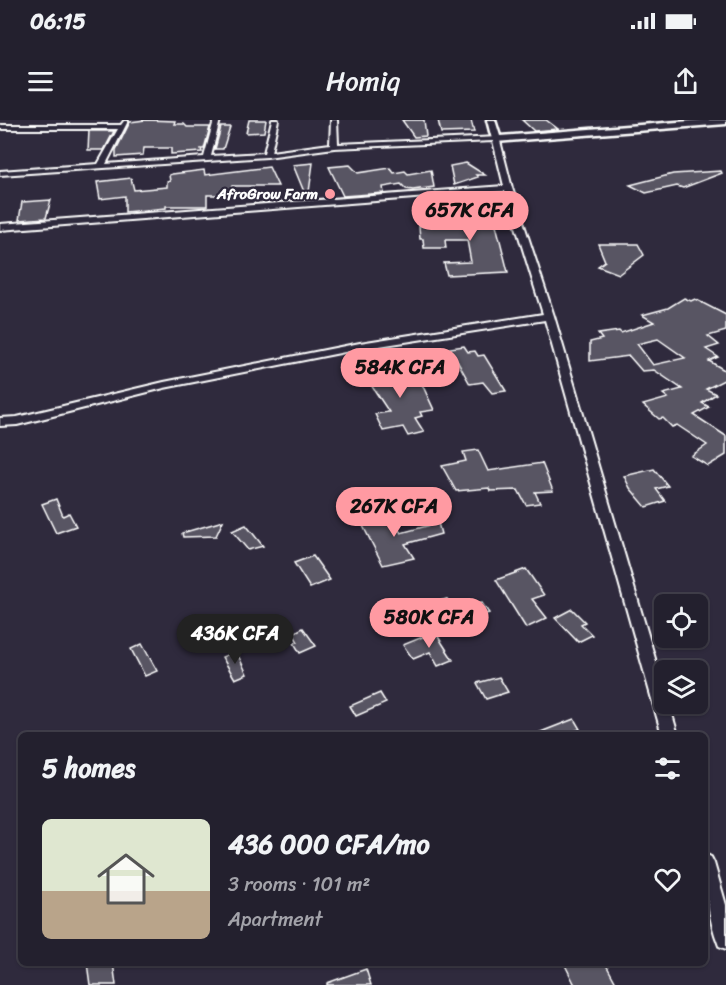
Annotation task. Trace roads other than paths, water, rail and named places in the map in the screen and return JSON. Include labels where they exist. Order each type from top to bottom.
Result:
[{"type":"street","points":[[207,159],[217,120]]},
{"type":"street","points":[[267,155],[275,120]]},
{"type":"street","points":[[334,120],[334,146]]},
{"type":"street","points":[[491,120],[508,188],[549,316],[669,732]]},
{"type":"street","points":[[0,173],[267,155],[334,146],[496,139],[726,121]]},
{"type":"street","points":[[101,165],[125,123]]},
{"type":"street","points":[[0,127],[125,123]]},
{"type":"street","points":[[0,227],[508,188]]},
{"type":"street","points":[[0,423],[17,422],[164,385],[360,346],[549,316]]},
{"type":"street","points":[[708,874],[726,939]]},
{"type":"place","name":"AfroGrow Farm","points":[[330,194]]}]
